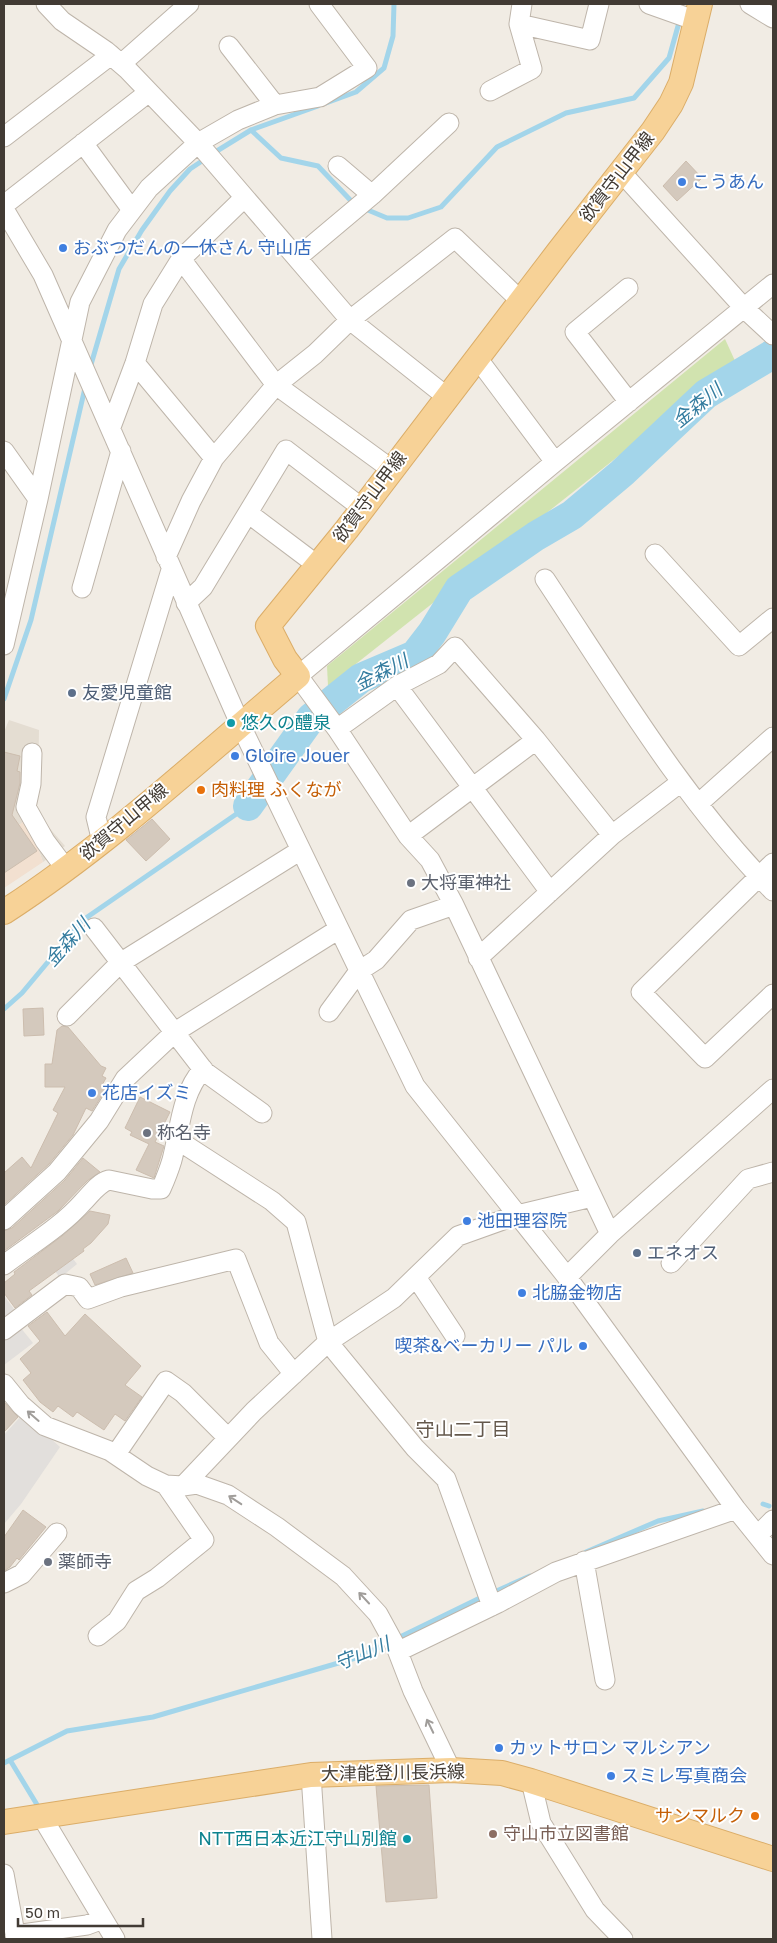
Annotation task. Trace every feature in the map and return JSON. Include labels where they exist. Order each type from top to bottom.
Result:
[{"type":"main road","name":"欲賀守山甲線","points":[[4,912],[102,842],[298,676],[285,659],[268,626],[622,173],[672,104],[681,83],[699,12]]},
{"type":"main road","name":"大津能登川長浜線","points":[[4,1822],[311,1775],[451,1770],[502,1774],[531,1781],[773,1859]]},
{"type":"street","points":[[46,4],[62,21],[116,60],[200,145],[350,320],[447,397]]},
{"type":"street","points":[[4,137],[116,60],[189,4]]},
{"type":"street","points":[[4,645],[6,623],[38,499],[80,302],[117,230],[132,210],[149,188],[200,145],[238,120],[275,105],[320,97],[367,68],[319,4]]},
{"type":"street","points":[[490,91],[532,69],[519,24],[522,4]]},
{"type":"street","points":[[519,24],[590,40],[599,4]]},
{"type":"street","points":[[750,4],[773,18]]},
{"type":"street","points":[[657,5],[699,12]]},
{"type":"street","points":[[229,46],[275,105]]},
{"type":"street","points":[[4,205],[148,92]]},
{"type":"street","points":[[297,258],[372,195],[449,123]]},
{"type":"street","points":[[83,143],[132,210]]},
{"type":"street","points":[[338,166],[372,195]]},
{"type":"street","points":[[622,173],[745,309],[773,334]]},
{"type":"street","points":[[111,428],[135,363],[153,304],[181,258],[244,198]]},
{"type":"street","points":[[4,209],[43,275],[241,726],[415,1086],[567,1277],[736,1509],[773,1554]]},
{"type":"street","points":[[102,842],[96,817],[169,563],[191,501],[214,458],[276,385],[315,354],[350,320],[455,238],[521,301]]},
{"type":"street","points":[[181,258],[276,385],[391,469]]},
{"type":"street","points":[[610,1234],[454,905],[430,860],[408,836],[337,728],[298,676],[554,462],[745,309],[773,284]]},
{"type":"street","points":[[628,288],[575,332],[629,402]]},
{"type":"street","points":[[478,359],[554,462]]},
{"type":"street","points":[[135,363],[214,458]]},
{"type":"street","points":[[186,603],[203,587],[286,450],[362,508]]},
{"type":"street","points":[[4,451],[38,499]]},
{"type":"street","points":[[82,588],[121,451]]},
{"type":"street","points":[[248,512],[317,565]]},
{"type":"street","points":[[655,554],[739,646],[773,618]]},
{"type":"street","points":[[545,578],[681,782],[773,891]]},
{"type":"street","points":[[337,728],[397,686],[439,664],[455,647],[536,740],[612,835]]},
{"type":"street","points":[[397,686],[550,892]]},
{"type":"street","points":[[698,804],[773,737]]},
{"type":"street","points":[[408,836],[536,740]]},
{"type":"street","points":[[32,753],[31,784],[26,807],[45,841],[66,869]]},
{"type":"street","points":[[478,958],[612,835],[681,782]]},
{"type":"street","points":[[67,1016],[120,963],[298,843]]},
{"type":"street","points":[[773,863],[640,992],[705,1058],[773,994]]},
{"type":"street","points":[[329,1012],[359,971],[376,960],[411,920],[454,905]]},
{"type":"street","points":[[94,928],[203,1069],[262,1113]]},
{"type":"street","points":[[4,1220],[57,1172],[99,1121],[125,1079],[174,1032],[339,929]]},
{"type":"street","points":[[4,1264],[73,1212],[102,1182],[109,1180],[152,1189],[161,1189],[172,1160],[184,1101],[203,1069]]},
{"type":"street","points":[[567,1277],[610,1234],[773,1089]]},
{"type":"street","points":[[176,1138],[272,1201],[296,1222],[328,1342],[416,1448],[446,1479],[490,1599]]},
{"type":"street","points":[[671,1263],[748,1179],[773,1172]]},
{"type":"street","points":[[175,1485],[228,1438],[328,1342],[394,1298],[458,1236],[517,1214],[592,1197]]},
{"type":"street","points":[[4,1330],[65,1284],[79,1287],[88,1299],[121,1287],[236,1259],[269,1343],[294,1374]]},
{"type":"street","points":[[416,1277],[455,1336]]},
{"type":"street","points":[[116,1454],[166,1381],[183,1392],[228,1438]]},
{"type":"street","points":[[4,1384],[20,1405],[45,1426],[88,1441],[116,1454],[147,1476],[175,1485],[198,1484],[228,1495],[277,1527],[344,1576],[378,1614],[396,1646],[413,1691],[451,1770]]},
{"type":"street","points":[[98,1636],[117,1620],[136,1591],[157,1578],[204,1540],[175,1485]]},
{"type":"street","points":[[396,1646],[490,1599],[556,1572],[736,1509]]},
{"type":"street","points":[[758,1535],[773,1520]]},
{"type":"street","points":[[4,1583],[22,1574],[56,1533]]},
{"type":"street","points":[[584,1561],[605,1680]]},
{"type":"street","points":[[311,1775],[322,1939]]},
{"type":"street","points":[[531,1781],[541,1823],[595,1910],[623,1939]]},
{"type":"street","points":[[42,1816],[115,1939]]},
{"type":"street","points":[[4,1874],[15,1937],[87,1925],[103,1919]]},
{"type":"shaded area","points":[[9,720],[39,730],[38,791],[32,808],[65,846],[43,862],[30,826],[24,821],[4,837],[4,732]]},
{"type":"shaded area","points":[[24,821],[30,826],[43,862],[4,888],[4,837]]},
{"type":"shaded area","points":[[54,1234],[77,1264],[60,1278],[38,1247]]},
{"type":"shaded area","points":[[4,1296],[17,1313],[4,1323]]},
{"type":"shaded area","points":[[20,1327],[33,1343],[4,1365],[4,1339]]},
{"type":"shaded area","points":[[23,1414],[60,1447],[21,1504],[4,1524],[4,1435]]},
{"type":"green space","points":[[725,339],[736,363],[328,686],[327,666]]},
{"type":"building","name":"こうあん","points":[[686,161],[702,178],[677,201],[663,186]]},
{"type":"building","points":[[4,752],[20,756],[17,771],[20,772],[20,783],[12,815],[37,851],[4,873]]},
{"type":"building","points":[[152,819],[170,839],[146,861],[126,840]]},
{"type":"building","points":[[43,1008],[44,1035],[24,1036],[23,1009]]},
{"type":"building","points":[[62,1026],[68,1027],[101,1066],[106,1068],[102,1076],[106,1078],[101,1087],[106,1089],[92,1111],[86,1108],[73,1135],[49,1164],[4,1205],[4,1173],[22,1157],[31,1168],[58,1113],[53,1110],[65,1087],[45,1087],[45,1064],[52,1064],[57,1030]]},
{"type":"building","points":[[140,1097],[170,1112],[155,1142],[164,1146],[154,1178],[136,1170],[149,1144],[130,1135],[132,1132],[125,1128]]},
{"type":"building","points":[[83,1158],[100,1172],[87,1181],[58,1211],[4,1251],[4,1231],[12,1228],[65,1180]]},
{"type":"building","points":[[90,1211],[110,1215],[108,1224],[83,1249],[84,1251],[29,1291],[32,1295],[15,1308],[4,1293],[4,1283],[15,1274],[14,1272],[62,1236]]},
{"type":"building","points":[[126,1258],[133,1273],[95,1285],[90,1274]]},
{"type":"building","points":[[47,1312],[65,1336],[85,1314],[141,1366],[125,1385],[142,1397],[125,1421],[115,1414],[104,1430],[77,1412],[73,1417],[58,1406],[53,1412],[40,1402],[23,1380],[31,1373],[20,1359],[40,1341],[28,1326]]},
{"type":"building","points":[[4,1402],[18,1417],[4,1432]]},
{"type":"building","points":[[23,1510],[46,1527],[19,1560],[17,1558],[4,1571],[4,1537]]},
{"type":"building","name":"NTT西日本近江守山別館","points":[[429,1785],[437,1898],[386,1902],[376,1786]]},
{"type":"waterway","points":[[326,103],[356,92],[384,68],[393,36],[394,4]]},
{"type":"waterway","points":[[363,208],[387,218],[408,218],[441,207],[497,147],[566,113],[634,98],[669,58],[680,19]]},
{"type":"waterway","points":[[212,154],[251,130],[318,106]]},
{"type":"waterway","points":[[251,130],[281,158],[318,166],[355,205]]},
{"type":"waterway","points":[[90,368],[119,269],[142,230],[170,191],[190,169],[205,159]]},
{"type":"waterway","name":"金森川","points":[[248,806],[311,718],[361,678],[415,655],[432,633],[459,589],[536,536],[572,515],[622,473],[706,394],[773,354]]},
{"type":"waterway","points":[[4,699],[31,620],[85,388]]},
{"type":"waterway","name":"金森川","points":[[4,1009],[22,993],[83,920],[248,806]]},
{"type":"waterway","name":"守山川","points":[[763,1504],[769,1506]]},
{"type":"waterway","name":"守山川","points":[[586,1552],[658,1521],[703,1511]]},
{"type":"waterway","name":"守山川","points":[[492,1593],[530,1576]]},
{"type":"waterway","name":"守山川","points":[[4,1763],[67,1731],[153,1717],[359,1657],[484,1596]]},
{"type":"waterway","points":[[10,1760],[39,1808]]},
{"type":"place","name":"こうあん","points":[[682,182]]},
{"type":"place","name":"おぶつだんの一休さん 守山店","points":[[63,248]]},
{"type":"place","name":"友愛児童館","points":[[72,693]]},
{"type":"place","name":"悠久の醴泉","points":[[231,723]]},
{"type":"place","name":"Gloire Jouer","points":[[235,756]]},
{"type":"place","name":"肉料理 ふくなが","points":[[201,790]]},
{"type":"place","name":"大将軍神社","points":[[411,883]]},
{"type":"place","name":"花店イズミ","points":[[92,1093]]},
{"type":"place","name":"称名寺","points":[[147,1133]]},
{"type":"place","name":"池田理容院","points":[[467,1221]]},
{"type":"place","name":"エネオス","points":[[637,1253]]},
{"type":"place","name":"北脇金物店","points":[[522,1293]]},
{"type":"place","name":"喫茶&ベーカリー パル","points":[[583,1346]]},
{"type":"place","name":"薬師寺","points":[[48,1562]]},
{"type":"place","name":"カットサロン マルシアン","points":[[499,1748]]},
{"type":"place","name":"スミレ写真商会","points":[[611,1776]]},
{"type":"place","name":"サンマルク","points":[[755,1816]]},
{"type":"place","name":"守山市立図書館","points":[[493,1834]]},
{"type":"place","name":"NTT西日本近江守山別館","points":[[407,1839]]},
{"type":"district","name":"守山二丁目","points":[[463,1429]]}]
